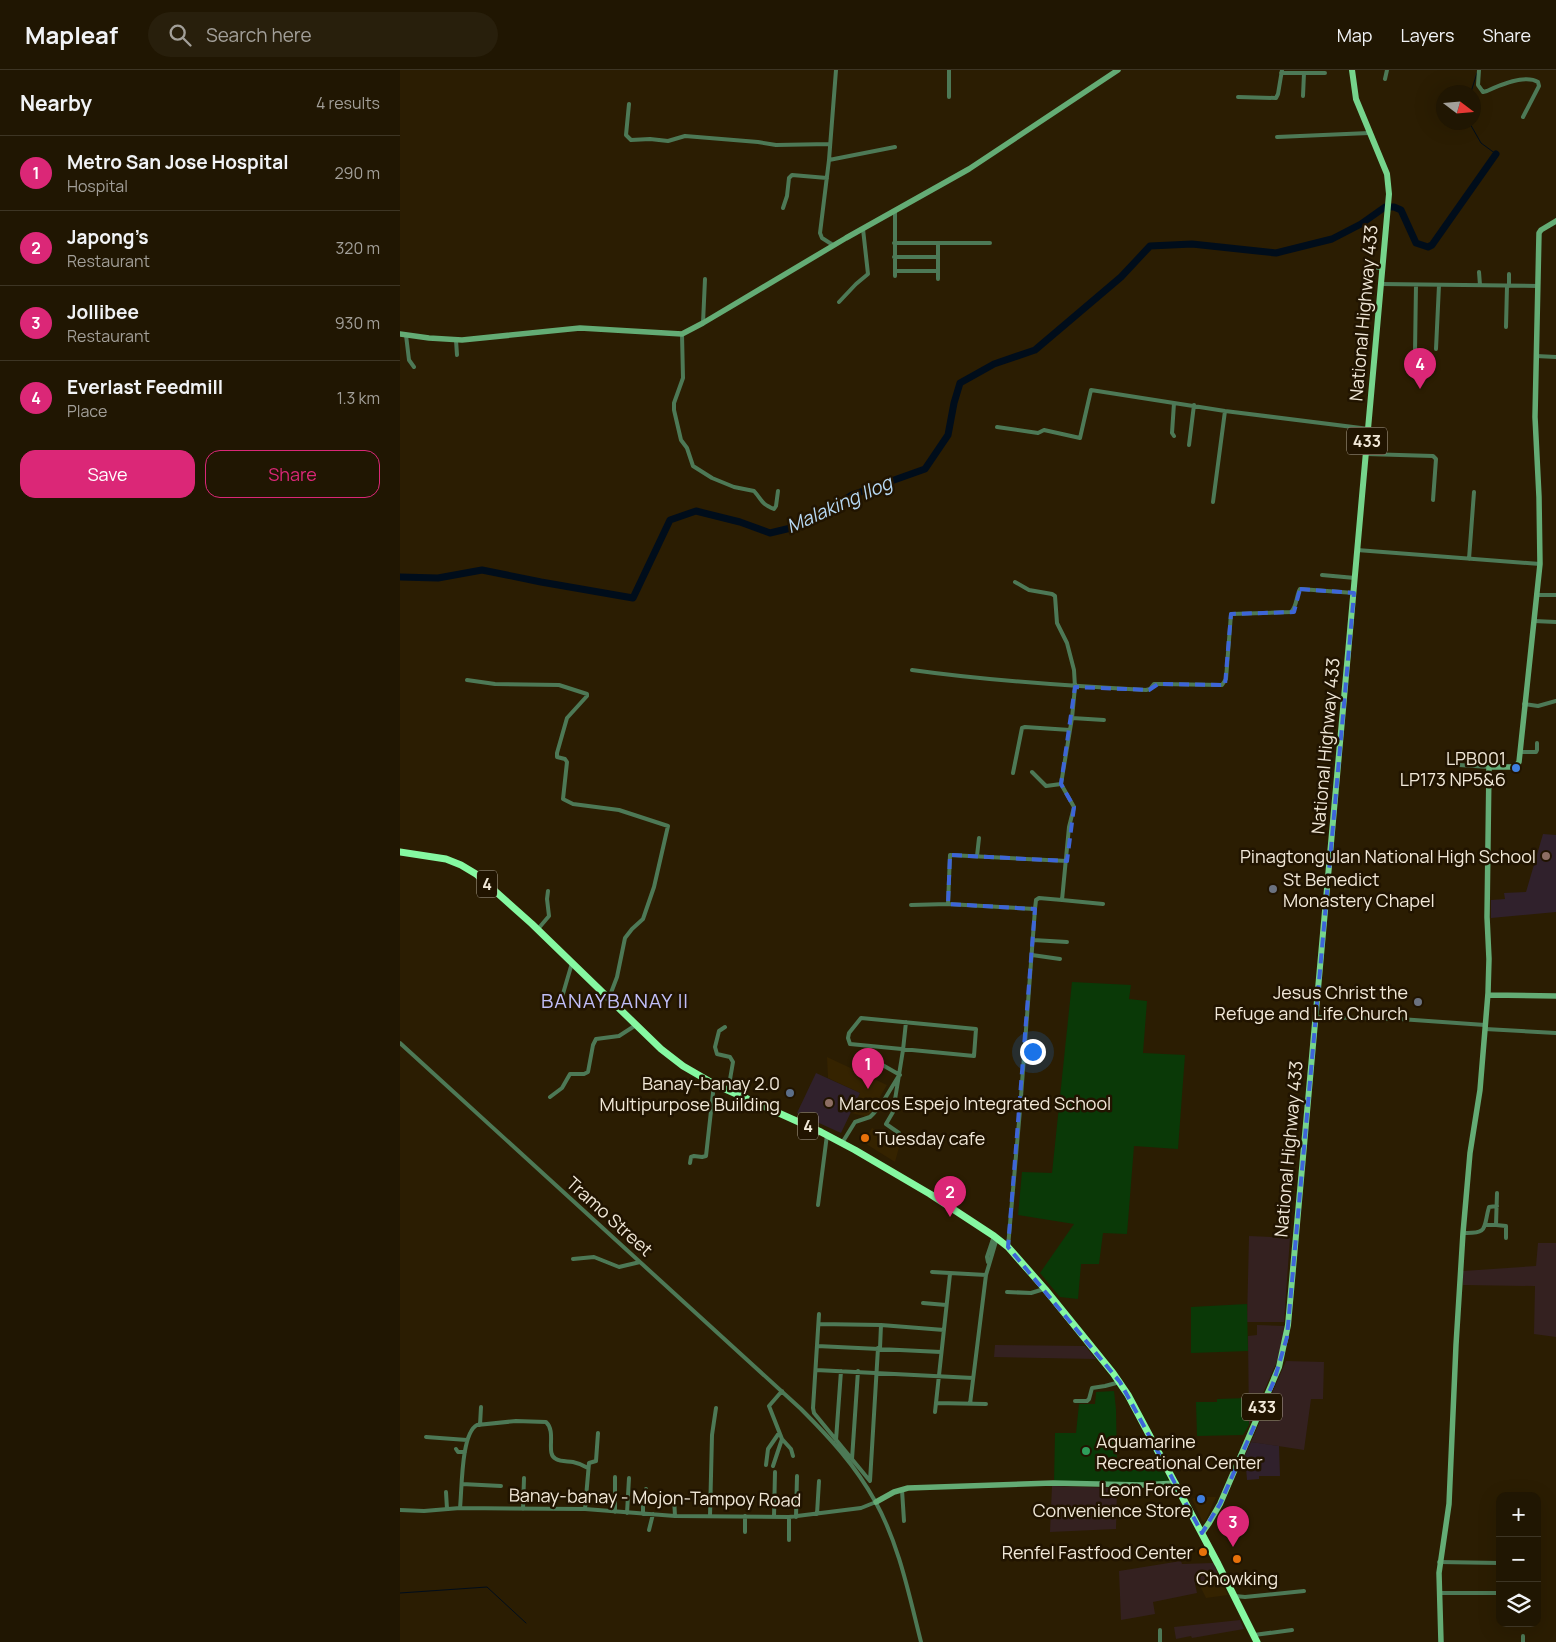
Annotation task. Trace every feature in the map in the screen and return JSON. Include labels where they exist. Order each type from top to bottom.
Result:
[{"type":"highway","name":"4","points":[[400,852],[438,857],[462,865],[476,874],[538,929],[661,1049],[683,1066],[728,1091],[842,1143],[930,1194],[996,1237],[1008,1247],[1045,1289],[1120,1382],[1176,1483],[1235,1596],[1255,1639]]},
{"type":"main road","name":"National Highway 433","points":[[1202,1533],[1220,1504],[1279,1367],[1287,1337],[1389,194],[1387,174],[1356,98],[1352,70]]},
{"type":"street","points":[[833,245],[822,238],[820,233],[829,160],[836,70]]},
{"type":"street","points":[[949,70],[949,97]]},
{"type":"street","points":[[414,367],[409,360],[403,334],[456,340],[580,328],[682,334],[833,245],[969,169],[1118,70]]},
{"type":"street","points":[[1386,79],[1387,70]]},
{"type":"street","points":[[1479,70],[1478,85],[1483,92],[1511,81],[1532,79],[1538,82],[1539,86],[1523,116]]},
{"type":"street","points":[[1238,97],[1276,98],[1282,71],[1325,73]]},
{"type":"street","points":[[1303,96],[1304,73]]},
{"type":"street","points":[[629,104],[626,135],[631,140],[650,139],[668,141],[685,136],[776,145],[830,144]]},
{"type":"street","points":[[1277,137],[1369,133]]},
{"type":"street","points":[[829,160],[896,147]]},
{"type":"street","points":[[783,208],[787,196],[789,178],[792,175],[827,178]]},
{"type":"street","points":[[895,211],[895,274],[938,271]]},
{"type":"street","points":[[1459,766],[1515,767],[1519,762],[1540,564],[1535,417],[1539,233],[1556,221]]},
{"type":"street","points":[[839,302],[868,274],[863,229]]},
{"type":"street","points":[[894,243],[990,243]]},
{"type":"street","points":[[938,244],[938,279]]},
{"type":"street","points":[[894,257],[938,258]]},
{"type":"street","points":[[1364,283],[1367,268],[1382,268]]},
{"type":"street","points":[[1479,272],[1480,285]]},
{"type":"street","points":[[1506,326],[1509,274]]},
{"type":"street","points":[[703,323],[705,279]]},
{"type":"street","points":[[1381,284],[1538,286]]},
{"type":"street","points":[[1414,352],[1416,285]]},
{"type":"street","points":[[1436,349],[1439,285]]},
{"type":"street","points":[[682,334],[683,378],[674,403],[674,410],[681,440],[687,448],[693,466],[712,478],[734,487],[754,492],[760,501],[774,508],[778,491]]},
{"type":"street","points":[[456,340],[457,355]]},
{"type":"street","points":[[1536,356],[1556,357]]},
{"type":"street","points":[[997,427],[1038,433],[1044,430],[1080,438],[1091,390],[1225,411],[1369,429]]},
{"type":"street","points":[[1174,403],[1172,433],[1174,436]]},
{"type":"street","points":[[1189,444],[1194,405]]},
{"type":"street","points":[[1214,502],[1225,411]]},
{"type":"street","points":[[1366,454],[1433,456],[1436,460],[1434,500]]},
{"type":"street","points":[[1469,559],[1474,492]]},
{"type":"street","points":[[1357,550],[1540,564]]},
{"type":"street","points":[[1322,575],[1355,578]]},
{"type":"street","points":[[1015,582],[1029,590],[1055,596],[1057,623],[1067,643],[1074,670],[1075,687],[1072,718],[1061,784],[1074,807],[1069,828],[1062,900]]},
{"type":"street","points":[[912,670],[981,679],[1075,687],[1146,690],[1158,684],[1222,685],[1226,679],[1231,614],[1291,612],[1294,610],[1297,594],[1300,589],[1354,593]]},
{"type":"street","points":[[1536,595],[1556,595]]},
{"type":"street","points":[[1534,621],[1556,622]]},
{"type":"street","points":[[467,680],[495,684],[559,685],[587,694],[568,718],[557,753],[557,757],[567,762],[563,799],[573,804],[619,810],[668,826],[654,887],[643,919],[625,938],[618,976],[609,998]]},
{"type":"street","points":[[1524,704],[1538,706],[1556,701]]},
{"type":"street","points":[[1072,718],[1104,720]]},
{"type":"street","points":[[1013,773],[1022,728],[1070,730]]},
{"type":"street","points":[[1520,752],[1537,752],[1537,743]]},
{"type":"street","points":[[1441,1642],[1439,1562],[1449,1504],[1463,1233],[1470,1153],[1478,1109],[1488,995],[1487,814],[1489,767]]},
{"type":"street","points":[[1032,772],[1046,786],[1061,784]]},
{"type":"street","points":[[976,856],[979,838]]},
{"type":"street","points":[[948,904],[950,855],[1067,861]]},
{"type":"street","points":[[538,929],[549,916],[548,891]]},
{"type":"street","points":[[1008,1247],[1036,900],[1039,898],[1103,904]]},
{"type":"street","points":[[911,905],[948,904],[1035,909]]},
{"type":"street","points":[[1033,940],[1067,942]]},
{"type":"street","points":[[1032,956],[1060,959]]},
{"type":"street","points":[[560,1004],[572,963]]},
{"type":"street","points":[[1488,995],[1556,996]]},
{"type":"street","points":[[1316,1017],[1400,1019],[1556,1033]]},
{"type":"street","points":[[861,1018],[906,1022],[976,1029],[974,1056],[903,1050],[852,1044],[849,1042],[849,1033],[861,1018]]},
{"type":"street","points":[[899,1133],[886,1124],[893,1112],[900,1075],[906,1022]]},
{"type":"street","points":[[550,1097],[562,1088],[570,1074],[584,1074],[588,1072],[596,1038],[619,1036],[636,1025]]},
{"type":"street","points":[[725,1028],[719,1031],[714,1047],[717,1054],[730,1057],[733,1062],[728,1091]]},
{"type":"street","name":"Tramo Street","points":[[400,1043],[782,1391],[834,1442],[876,1502],[899,1558],[921,1642]]},
{"type":"street","points":[[855,1062],[878,1063],[900,1075]]},
{"type":"street","points":[[842,1143],[855,1122],[870,1117],[878,1110],[900,1075]]},
{"type":"street","points":[[690,1164],[691,1157],[706,1156],[714,1084]]},
{"type":"street","points":[[818,1205],[827,1135]]},
{"type":"street","points":[[1496,1225],[1497,1193]]},
{"type":"street","points":[[1463,1233],[1477,1233],[1481,1231],[1485,1226],[1489,1207],[1497,1206]]},
{"type":"street","points":[[1485,1226],[1506,1226],[1506,1238]]},
{"type":"street","points":[[970,1404],[986,1275],[996,1237]]},
{"type":"street","points":[[573,1259],[594,1257],[619,1267],[640,1262]]},
{"type":"street","points":[[932,1272],[986,1275]]},
{"type":"street","points":[[935,1412],[950,1274]]},
{"type":"street","points":[[1007,1292],[1031,1293],[1045,1289]]},
{"type":"street","points":[[923,1303],[946,1305]]},
{"type":"street","points":[[818,1314],[819,1324],[813,1408],[816,1416],[870,1482],[881,1325]]},
{"type":"street","points":[[819,1324],[881,1325],[944,1330]]},
{"type":"street","points":[[817,1346],[941,1352]]},
{"type":"street","points":[[816,1370],[973,1378]]},
{"type":"street","points":[[836,1440],[841,1371]]},
{"type":"street","points":[[852,1459],[858,1371]]},
{"type":"street","points":[[1075,1401],[1086,1401],[1089,1399],[1092,1388],[1120,1382]]},
{"type":"street","points":[[782,1391],[769,1406],[779,1433],[792,1449],[793,1456]]},
{"type":"street","points":[[936,1403],[986,1404]]},
{"type":"street","points":[[480,1425],[481,1407]]},
{"type":"street","points":[[710,1516],[712,1435],[716,1408]]},
{"type":"street","points":[[460,1508],[465,1452],[472,1427],[516,1421],[546,1422],[551,1428],[551,1453],[554,1458],[577,1463],[588,1468]]},
{"type":"street","points":[[586,1509],[588,1468],[589,1462],[596,1461],[598,1433]]},
{"type":"street","points":[[766,1465],[768,1449],[779,1433]]},
{"type":"street","points":[[426,1437],[467,1440]]},
{"type":"street","points":[[774,1466],[782,1439]]},
{"type":"street","points":[[456,1449],[458,1452],[465,1452]]},
{"type":"street","points":[[774,1517],[775,1472]]},
{"type":"street","points":[[796,1517],[797,1476]]},
{"type":"street","points":[[615,1477],[615,1512]]},
{"type":"street","points":[[523,1509],[524,1478]]},
{"type":"street","points":[[627,1513],[629,1478]]},
{"type":"street","points":[[817,1514],[819,1481]]},
{"type":"street","name":"Banay-banay - Mojon-Tampoy Road","points":[[400,1510],[424,1511],[460,1508],[586,1509],[675,1516],[796,1517],[861,1508],[902,1490],[1041,1483],[1143,1485],[1176,1483]]},
{"type":"street","points":[[462,1484],[500,1486]]},
{"type":"street","points":[[643,1514],[643,1498],[646,1488]]},
{"type":"street","points":[[902,1490],[904,1521]]},
{"type":"street","points":[[446,1492],[447,1509]]},
{"type":"street","points":[[674,1498],[675,1516]]},
{"type":"street","points":[[648,1530],[653,1514]]},
{"type":"street","points":[[745,1516],[745,1532]]},
{"type":"street","points":[[789,1517],[789,1540]]},
{"type":"street","points":[[1439,1562],[1496,1563]]},
{"type":"street","points":[[1235,1596],[1245,1597],[1304,1590]]},
{"type":"street","points":[[1439,1593],[1496,1593]]},
{"type":"street","points":[[1160,1630],[1160,1642]]},
{"type":"street","points":[[1255,1639],[1292,1630]]},
{"type":"street","points":[[1523,1636],[1523,1642]]},
{"type":"highlighted area","points":[[1300,589],[1354,593],[1287,1337],[1274,1381],[1220,1504],[1202,1533],[1120,1382],[1008,1247],[1035,909],[948,904],[950,855],[1067,861],[1074,807],[1061,784],[1075,687],[1149,690],[1158,684],[1225,685],[1231,614],[1294,612]]},
{"type":"shaded area","points":[[1543,834],[1556,835],[1556,912],[1491,918],[1491,900],[1505,899],[1504,893],[1526,892]]},
{"type":"shaded area","points":[[827,1057],[887,1085],[868,1117],[851,1113],[860,1093],[828,1078]]},
{"type":"shaded area","name":"Marcos Espejo Integrated School","points":[[816,1073],[860,1093],[841,1133],[797,1113]]},
{"type":"shaded area","points":[[872,1128],[900,1144],[895,1162],[863,1142]]},
{"type":"shaded area","points":[[1249,1236],[1290,1238],[1284,1322],[1247,1322]]},
{"type":"shaded area","points":[[1538,1243],[1556,1243],[1556,1337],[1534,1334],[1535,1286],[1463,1285],[1463,1271],[1536,1266]]},
{"type":"shaded area","points":[[1257,1325],[1284,1326],[1283,1340],[1278,1359],[1249,1425],[1248,1336],[1257,1335]]},
{"type":"shaded area","points":[[995,1345],[1085,1346],[1096,1359],[994,1357]]},
{"type":"shaded area","points":[[1286,1361],[1324,1362],[1323,1399],[1311,1399],[1304,1450],[1251,1442]]},
{"type":"shaded area","points":[[1251,1442],[1279,1446],[1280,1476],[1259,1476],[1259,1479],[1247,1480],[1245,1455]]},
{"type":"shaded area","points":[[1052,1486],[1117,1488],[1116,1529],[1050,1532]]},
{"type":"shaded area","points":[[1196,1497],[1216,1497],[1205,1522],[1202,1521],[1192,1499]]},
{"type":"shaded area","points":[[1181,1561],[1182,1564],[1213,1563],[1219,1576],[1195,1584],[1197,1593],[1153,1602],[1155,1614],[1121,1620],[1119,1571]]},
{"type":"shaded area","points":[[1219,1576],[1228,1595],[1206,1598],[1198,1582]]},
{"type":"shaded area","points":[[1240,1620],[1244,1629],[1176,1639],[1174,1627]]},
{"type":"green space","points":[[1072,982],[1131,985],[1129,999],[1147,1001],[1143,1053],[1185,1055],[1178,1149],[1134,1146],[1127,1234],[1103,1233],[1099,1264],[1081,1264],[1078,1299],[1060,1297],[1040,1273],[1074,1224],[1018,1215],[1022,1172],[1052,1173]]},
{"type":"green space","points":[[1247,1304],[1248,1351],[1191,1353],[1191,1307]]},
{"type":"green space","name":"Aquamarine Recreational Center","points":[[1114,1391],[1117,1470],[1163,1470],[1170,1483],[1054,1483],[1055,1433],[1076,1433],[1079,1404],[1095,1404],[1096,1392]]},
{"type":"green space","points":[[1248,1398],[1249,1425],[1243,1435],[1197,1436],[1196,1402],[1217,1402],[1217,1399]]},
{"type":"waterway","points":[[1473,85],[1477,73]]},
{"type":"waterway","points":[[1474,130],[1481,143],[1496,154]]},
{"type":"waterway","name":"Malaking Ilog","points":[[400,577],[438,578],[482,570],[633,598],[670,520],[696,511],[740,522],[770,533],[795,527],[814,519],[852,495],[925,469],[948,435],[960,383],[994,364],[1035,350],[1121,277],[1150,246],[1192,244],[1276,253],[1332,239],[1361,224],[1385,207],[1394,207],[1401,210],[1416,243],[1428,247],[1432,245],[1496,154]]},
{"type":"waterway","points":[[400,1593],[487,1587],[526,1623]]},
{"type":"place","name":"Everlast Feedmill","points":[[1420,389]]},
{"type":"place","name":"LPB001 LP173 NP5&6","points":[[1516,768]]},
{"type":"place","name":"Pinagtongulan National High School","points":[[1546,856]]},
{"type":"place","name":"St Benedict Monastery Chapel","points":[[1273,889]]},
{"type":"place","name":"Jesus Christ the Refuge and Life Church","points":[[1418,1002]]},
{"type":"place","name":"Metro San Jose Hospital","points":[[868,1089]]},
{"type":"place","name":"Banay-banay 2.0 Multipurpose Building","points":[[790,1093]]},
{"type":"place","name":"Marcos Espejo Integrated School","points":[[829,1103]]},
{"type":"place","name":"Tuesday cafe","points":[[865,1138]]},
{"type":"place","name":"Japong’s","points":[[950,1217]]},
{"type":"place","name":"Aquamarine Recreational Center","points":[[1086,1451]]},
{"type":"place","name":"Leon Force Convenience Store","points":[[1201,1499]]},
{"type":"place","name":"Jollibee","points":[[1233,1547]]},
{"type":"place","name":"Renfel Fastfood Center","points":[[1203,1552]]},
{"type":"place","name":"Chowking","points":[[1237,1559]]},
{"type":"district","name":"BANAYBANAY II","points":[[615,1000]]}]
